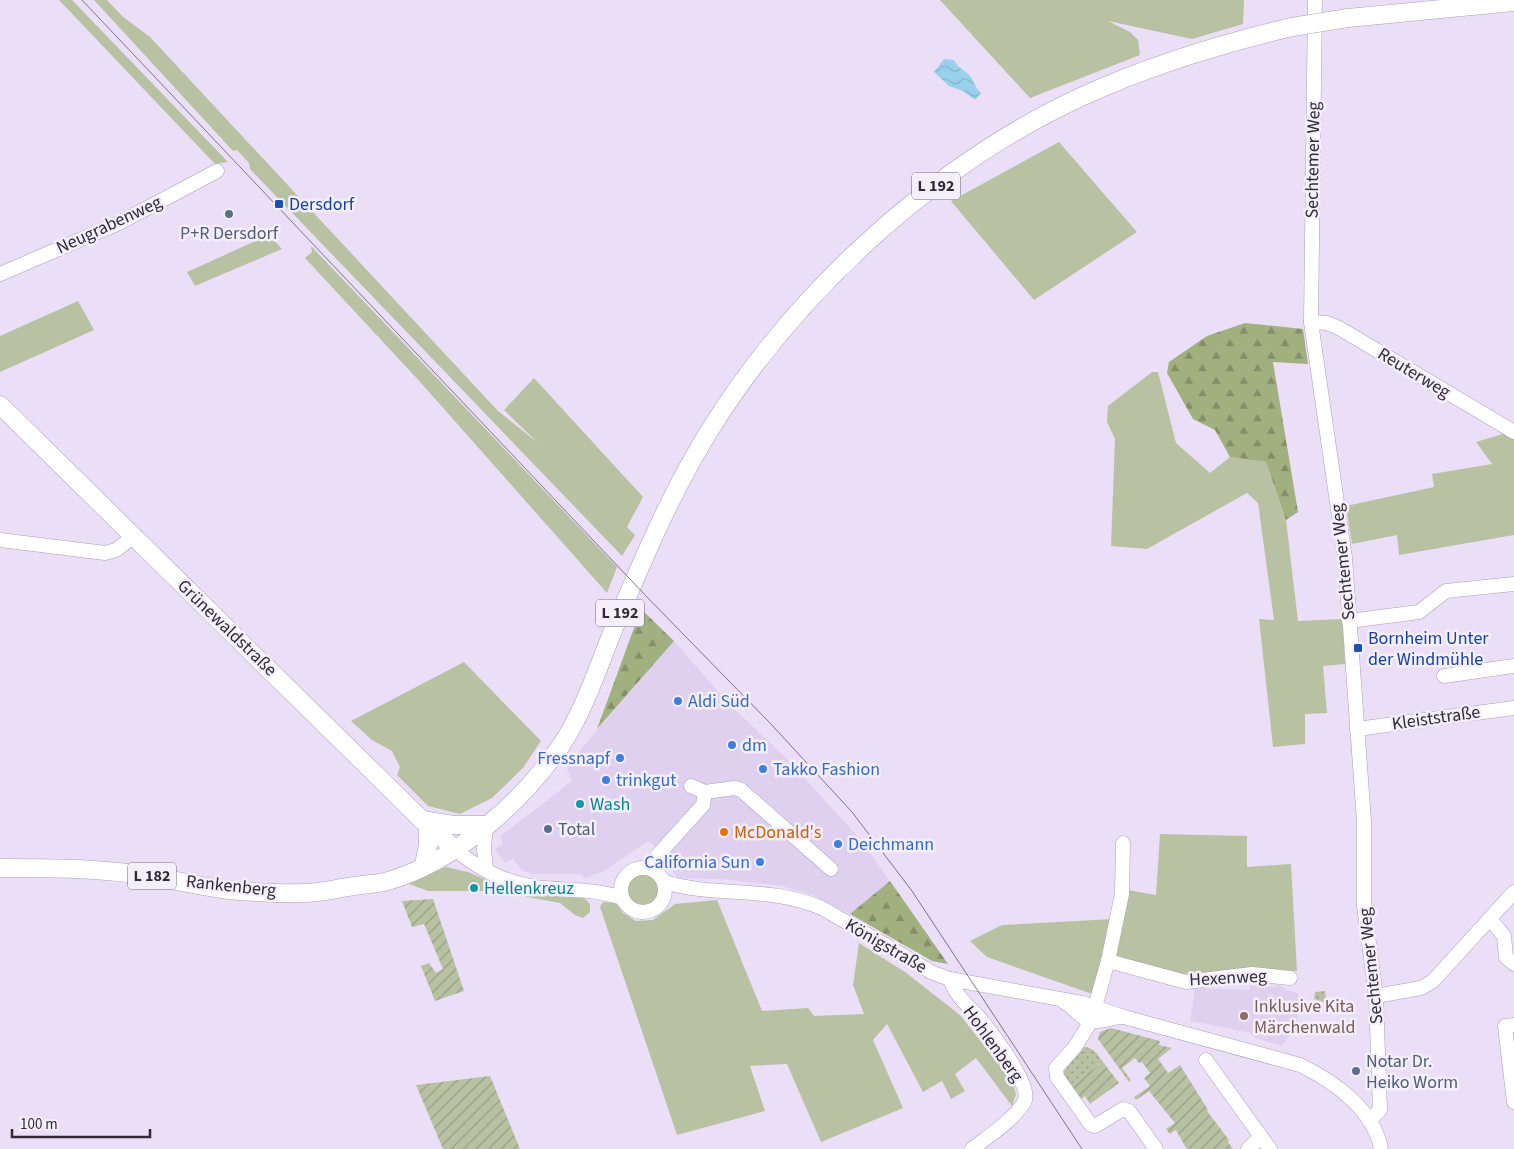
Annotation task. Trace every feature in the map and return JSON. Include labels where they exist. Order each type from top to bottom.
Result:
[{"type":"main road","name":"L 192","points":[[456,850],[486,826],[538,773],[560,746],[585,699],[653,536],[680,481],[714,424],[772,342],[843,265],[887,224],[948,177],[1007,137],[1080,98],[1151,67],[1204,50],[1292,27],[1348,18],[1514,2]]},
{"type":"main road","name":"Grünewaldstraße","points":[[0,405],[425,823],[456,850]]},
{"type":"main road","points":[[424,865],[428,845],[425,823],[486,826]]},
{"type":"main road","name":"Rankenberg","points":[[0,868],[87,868],[142,874],[228,890],[303,893],[388,881],[456,850]]},
{"type":"street","name":"Sechtemer Weg","points":[[1315,0],[1311,322],[1345,558],[1364,821],[1364,906],[1376,996],[1380,1110],[1369,1121]]},
{"type":"street","name":"Neugrabenweg","points":[[0,274],[119,223],[217,171]]},
{"type":"street","name":"Reuterweg","points":[[1311,322],[1327,323],[1339,328],[1514,432]]},
{"type":"street","points":[[0,540],[105,553],[116,550],[134,536]]},
{"type":"street","points":[[1349,621],[1419,612],[1446,591],[1514,588]]},
{"type":"street","points":[[1444,676],[1514,666]]},
{"type":"street","name":"Kleiststraße","points":[[1357,729],[1514,708]]},
{"type":"street","points":[[691,786],[705,792],[735,788],[741,790],[831,869]]},
{"type":"street","points":[[664,900],[656,875],[666,847],[703,804],[705,792]]},
{"type":"street","points":[[486,826],[484,849],[486,870]]},
{"type":"street","points":[[1123,843],[1122,894],[1108,961],[1091,1021],[1075,1047],[1056,1068],[1057,1077],[1090,1125],[1095,1126],[1123,1109],[1129,1111],[1156,1149]]},
{"type":"street","name":"Königstraße","points":[[456,850],[486,870],[507,880],[533,887],[589,890],[622,898],[631,910],[646,913],[653,910],[664,900],[674,896],[716,891]]},
{"type":"street","name":"Königstraße","points":[[589,890],[597,886],[621,883],[631,871],[656,875],[679,887],[716,891],[768,893],[804,901],[822,908],[933,973],[950,979],[1094,1006],[1124,1017],[1300,1065],[1332,1083],[1369,1121],[1379,1140],[1381,1149]]},
{"type":"street","points":[[621,883],[622,898]]},
{"type":"street","points":[[1376,996],[1421,988],[1433,982],[1514,892]]},
{"type":"street","points":[[1490,919],[1504,936],[1506,956],[1514,964]]},
{"type":"street","name":"Hexenweg","points":[[1108,961],[1186,982],[1252,974],[1290,978]]},
{"type":"street","name":"Hohlenberg","points":[[950,979],[954,992],[977,1016],[1017,1071],[1026,1098],[1020,1108],[972,1149]]},
{"type":"street","name":"Königstraße","points":[[1059,1000],[1091,1021],[1099,1022],[1124,1017]]},
{"type":"street","points":[[1514,1025],[1505,1026],[1514,1102]]},
{"type":"street","points":[[1206,1060],[1270,1149]]},
{"type":"street","points":[[1248,1149],[1259,1139],[1259,1134]]},
{"type":"shaded area","points":[[674,641],[725,700],[788,760],[861,840],[890,881],[850,914],[813,895],[782,886],[721,879],[678,878],[671,870],[669,857],[648,841],[604,871],[585,878],[581,874],[532,874],[522,870],[513,859],[505,863],[495,849],[503,844],[501,836],[572,781],[567,769],[575,756]]},
{"type":"shaded area","name":"Inklusive Kita Märchenwald","points":[[1250,985],[1274,987],[1280,985],[1288,991],[1298,993],[1299,1011],[1294,1029],[1282,1046],[1256,1038],[1251,1033],[1190,1022],[1195,988],[1249,990]]},
{"type":"green space","points":[[59,0],[72,0],[228,162],[215,164]]},
{"type":"green space","points":[[94,0],[107,0],[122,16],[150,37],[498,411],[538,443],[504,410],[534,378],[643,497],[627,527],[635,535],[622,556],[250,169],[249,163],[237,150],[233,151]]},
{"type":"green space","points":[[940,0],[1244,0],[1243,24],[1192,39],[1108,21],[1130,32],[1138,40],[1140,55],[1030,98]]},
{"type":"green space","points":[[1059,142],[1137,232],[1034,300],[951,201]]},
{"type":"green space","points":[[269,235],[282,249],[195,286],[187,272]]},
{"type":"green space","points":[[311,246],[617,567],[607,593],[422,384],[305,258],[312,252]]},
{"type":"green space","points":[[78,301],[94,330],[0,372],[0,336]]},
{"type":"green space","points":[[1245,323],[1303,329],[1308,364],[1273,362],[1298,512],[1286,520],[1266,462],[1230,457],[1215,430],[1193,419],[1167,373],[1169,362],[1207,336]]},
{"type":"green space","points":[[1152,372],[1158,372],[1176,443],[1210,473],[1230,457],[1266,462],[1286,520],[1298,621],[1343,619],[1345,664],[1323,666],[1327,713],[1305,714],[1305,744],[1273,747],[1259,619],[1274,620],[1258,503],[1247,493],[1147,549],[1111,546],[1115,439],[1107,422],[1108,406]]},
{"type":"green space","points":[[1506,433],[1514,438],[1514,535],[1399,555],[1397,535],[1352,544],[1346,506],[1434,487],[1432,474],[1492,464],[1476,442]]},
{"type":"green space","points":[[641,609],[674,641],[597,729]]},
{"type":"green space","points":[[464,662],[541,741],[523,768],[492,798],[460,814],[428,806],[397,775],[400,767],[392,751],[372,740],[351,721]]},
{"type":"green space","points":[[1160,834],[1247,836],[1247,867],[1291,864],[1297,971],[1256,968],[1182,974],[1114,956],[1127,890],[1156,895]]},
{"type":"green space","points":[[446,867],[468,872],[508,889],[545,896],[584,898],[590,904],[590,912],[583,918],[575,915],[560,903],[496,891],[428,891],[409,884]]},
{"type":"green space","points":[[644,873],[651,874],[656,878],[660,883],[660,897],[656,902],[651,906],[644,907],[637,906],[632,902],[628,897],[627,890],[628,883],[632,878],[637,874]]},
{"type":"green space","points":[[890,881],[948,964],[932,961],[850,914]]},
{"type":"green space","points":[[433,899],[464,991],[435,1001],[421,966],[429,963],[436,973],[443,969],[424,924],[412,927],[402,901]]},
{"type":"green space","points":[[717,900],[762,1011],[808,1008],[814,1016],[864,1014],[853,985],[859,943],[905,972],[960,1015],[1012,1081],[1016,1094],[1012,1106],[976,1058],[955,1074],[965,1091],[951,1099],[942,1081],[923,1092],[887,1024],[873,1040],[903,1108],[821,1142],[787,1064],[750,1066],[765,1111],[677,1135],[600,907],[603,902],[616,903],[623,913],[636,921],[653,920],[675,904]]},
{"type":"green space","points":[[1113,919],[1092,994],[987,957],[970,941],[1002,925]]},
{"type":"green space","points":[[1325,991],[1327,1003],[1314,999],[1315,992]]},
{"type":"green space","points":[[1111,1028],[1160,1041],[1159,1045],[1172,1048],[1158,1059],[1168,1073],[1180,1065],[1207,1111],[1229,1140],[1228,1142],[1233,1149],[1190,1149],[1186,1148],[1176,1130],[1170,1134],[1166,1129],[1175,1123],[1149,1091],[1136,1100],[1134,1097],[1150,1086],[1144,1078],[1150,1073],[1142,1062],[1139,1063],[1135,1058],[1122,1068],[1131,1080],[1129,1082],[1098,1039],[1100,1032]]},
{"type":"green space","points":[[1083,1047],[1093,1050],[1103,1062],[1068,1087],[1063,1075],[1064,1071]]},
{"type":"green space","points":[[1103,1062],[1119,1083],[1090,1104],[1085,1096],[1078,1101],[1068,1087]]},
{"type":"green space","points":[[490,1076],[520,1149],[443,1149],[416,1085]]},
{"type":"water","points":[[944,59],[954,60],[971,77],[981,93],[975,100],[963,91],[949,86],[934,72]]},
{"type":"tram line","points":[[82,0],[646,596],[769,722],[852,812],[912,891],[1082,1149]]},
{"type":"place","name":"Dersdorf","points":[[279,204]]},
{"type":"place","name":"P+R Dersdorf","points":[[229,214]]},
{"type":"place","name":"Bornheim Unter der Windmühle","points":[[1358,648]]},
{"type":"place","name":"Aldi Süd","points":[[678,701]]},
{"type":"place","name":"dm","points":[[732,745]]},
{"type":"place","name":"Fressnapf","points":[[620,758]]},
{"type":"place","name":"Takko Fashion","points":[[763,769]]},
{"type":"place","name":"trinkgut","points":[[606,780]]},
{"type":"place","name":"Wash","points":[[580,804]]},
{"type":"place","name":"Total","points":[[548,829]]},
{"type":"place","name":"McDonald's","points":[[724,832]]},
{"type":"place","name":"Deichmann","points":[[838,844]]},
{"type":"place","name":"California Sun","points":[[760,862]]},
{"type":"place","name":"Hellenkreuz","points":[[474,888]]},
{"type":"place","name":"Inklusive Kita Märchenwald","points":[[1244,1016]]},
{"type":"place","name":"Notar Dr. Heiko Worm","points":[[1356,1071]]}]
